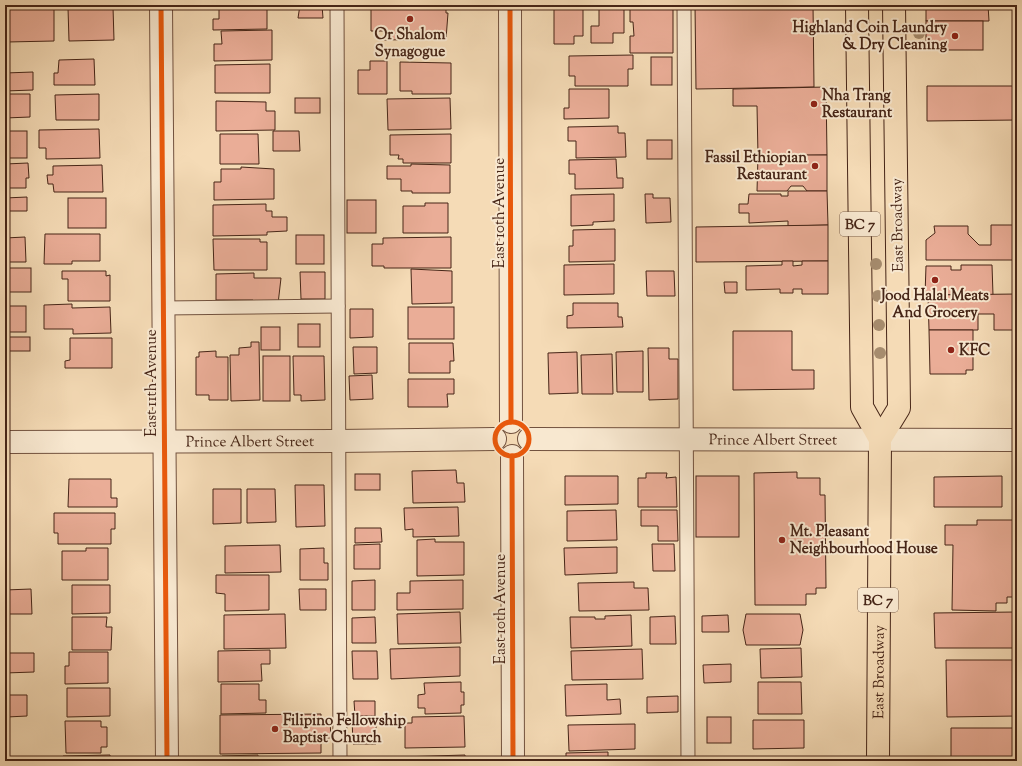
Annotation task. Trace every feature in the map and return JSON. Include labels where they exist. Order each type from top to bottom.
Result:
[{"type":"main road","name":"East Broadway","points":[[857,5],[862,407],[880,439],[878,761]]},
{"type":"main road","name":"East Broadway","points":[[880,439],[899,408],[894,5]]},
{"type":"street","name":"East 11th Avenue","points":[[161,5],[167,761]]},
{"type":"street","name":"East 10th Avenue","points":[[510,5],[511,422]]},
{"type":"street","points":[[511,422],[522,425],[528,433],[529,439],[526,449],[522,453],[512,456],[502,452],[496,444],[495,439],[502,425],[511,422]]},
{"type":"street","name":"Prince Albert Street","points":[[5,442],[495,439]]},
{"type":"street","name":"Prince Albert Street","points":[[529,439],[1017,440]]},
{"type":"street","name":"East 10th Avenue","points":[[512,456],[513,761]]},
{"type":"lane","points":[[337,5],[340,761]]},
{"type":"lane","points":[[684,5],[688,761]]},
{"type":"lane","points":[[163,308],[338,306]]},
{"type":"building","points":[[219,5],[267,5],[267,29],[213,30],[213,19],[219,19]]},
{"type":"building","points":[[300,5],[322,5],[323,18],[298,18]]},
{"type":"building","name":"Or Shalom Synagogue","points":[[384,5],[446,5],[446,13],[448,13],[446,39],[384,40],[384,31],[371,31],[371,8],[384,8]]},
{"type":"building","points":[[554,5],[583,5],[583,36],[574,36],[574,44],[554,44]]},
{"type":"building","points":[[599,5],[624,5],[624,33],[613,33],[613,43],[591,43],[591,26],[599,26]]},
{"type":"building","points":[[633,5],[673,5],[673,53],[630,53],[630,36],[634,36],[633,22],[630,22],[630,8],[633,8]]},
{"type":"building","points":[[695,5],[813,5],[814,87],[696,89]]},
{"type":"building","points":[[926,5],[988,5],[989,21],[926,21]]},
{"type":"building","points":[[113,7],[114,40],[69,41],[68,8]]},
{"type":"building","points":[[54,8],[54,41],[7,42],[7,9]]},
{"type":"building","name":"Highland Coin Laundry & Dry Cleaning","points":[[926,21],[983,21],[983,50],[926,50]]},
{"type":"building","points":[[272,30],[272,60],[214,61],[214,44],[222,44],[221,31]]},
{"type":"building","points":[[633,55],[633,69],[628,69],[628,86],[575,86],[575,76],[569,76],[569,56]]},
{"type":"building","points":[[651,57],[672,57],[672,85],[651,85]]},
{"type":"building","points":[[94,59],[95,85],[54,85],[54,73],[58,73],[59,60]]},
{"type":"building","points":[[370,61],[387,61],[387,94],[358,94],[358,70],[370,70]]},
{"type":"building","points":[[400,62],[451,63],[451,94],[412,94],[412,91],[400,91]]},
{"type":"building","points":[[270,64],[270,93],[215,93],[215,65]]},
{"type":"building","points":[[33,72],[33,90],[5,91],[5,73]]},
{"type":"building","points":[[927,86],[1017,86],[1017,120],[927,121]]},
{"type":"building","points":[[826,87],[827,155],[758,156],[757,106],[733,106],[733,89]]},
{"type":"building","points":[[569,89],[609,89],[609,118],[564,119],[564,108],[569,108]]},
{"type":"building","points":[[5,94],[30,94],[30,117],[5,118]]},
{"type":"building","points":[[99,94],[99,120],[56,120],[55,95]]},
{"type":"building","points":[[295,98],[320,98],[320,113],[295,113]]},
{"type":"building","points":[[450,98],[451,129],[388,130],[387,99]]},
{"type":"building","points":[[216,101],[266,102],[266,111],[275,111],[275,130],[216,131]]},
{"type":"building","points":[[618,126],[618,133],[625,133],[626,157],[576,158],[576,141],[568,141],[568,127]]},
{"type":"building","points":[[99,129],[100,158],[46,159],[46,148],[39,148],[39,130]]},
{"type":"building","points":[[5,131],[27,131],[27,158],[5,158]]},
{"type":"building","points":[[273,131],[299,131],[300,151],[273,151]]},
{"type":"building","points":[[220,134],[258,134],[259,164],[220,164]]},
{"type":"building","points":[[451,134],[451,163],[403,163],[403,159],[398,159],[399,155],[390,155],[390,135]]},
{"type":"building","points":[[647,140],[672,140],[672,159],[647,159]]},
{"type":"building","points":[[807,155],[827,155],[827,191],[807,191],[803,186],[791,186],[787,191],[757,191],[758,156],[787,156],[791,160],[802,160]]},
{"type":"building","points":[[616,159],[617,178],[623,178],[623,188],[575,189],[575,174],[569,174],[569,160]]},
{"type":"building","points":[[28,163],[29,178],[26,178],[26,188],[5,188],[5,164]]},
{"type":"building","points":[[411,164],[450,165],[450,193],[412,193],[412,191],[401,191],[401,179],[387,179],[387,166],[411,166]]},
{"type":"building","points":[[102,165],[103,192],[54,192],[53,184],[48,184],[47,175],[53,175],[53,166]]},
{"type":"building","points":[[241,167],[274,169],[274,199],[214,200],[214,182],[221,182],[221,169],[241,169]]},
{"type":"building","points":[[788,191],[827,191],[828,225],[788,226],[788,221],[749,223],[749,213],[739,213],[739,204],[748,204],[749,194],[781,194],[781,196],[788,196]]},
{"type":"building","points":[[614,194],[614,221],[593,222],[593,225],[571,226],[571,195]]},
{"type":"building","points":[[645,194],[653,194],[653,198],[670,198],[671,222],[646,223]]},
{"type":"building","points":[[27,197],[27,211],[5,211],[5,198]]},
{"type":"building","points":[[68,198],[106,198],[106,228],[68,228]]},
{"type":"building","points":[[347,200],[376,200],[376,233],[347,233]]},
{"type":"building","points":[[425,203],[448,203],[448,233],[403,233],[403,206],[425,206]]},
{"type":"building","points":[[266,204],[266,211],[272,211],[272,217],[287,217],[287,231],[267,232],[267,235],[213,236],[213,205]]},
{"type":"building","points":[[828,225],[828,261],[696,262],[696,227]]},
{"type":"building","points":[[991,225],[1017,225],[1017,260],[926,260],[926,240],[935,233],[934,226],[968,226],[968,234],[979,245],[991,245]]},
{"type":"building","points":[[615,229],[615,261],[569,262],[569,246],[573,246],[573,230]]},
{"type":"building","points":[[45,234],[100,234],[100,261],[72,261],[72,264],[44,264]]},
{"type":"building","points":[[296,235],[324,235],[324,264],[296,264]]},
{"type":"building","points":[[25,237],[26,262],[5,262],[5,238]]},
{"type":"building","points":[[451,237],[451,268],[384,268],[384,266],[372,266],[372,244],[383,244],[383,238]]},
{"type":"building","points":[[213,239],[260,239],[260,242],[267,242],[267,270],[214,270]]},
{"type":"building","points":[[782,261],[793,261],[793,266],[802,265],[802,261],[828,261],[828,294],[802,294],[802,289],[793,289],[793,293],[780,293],[780,289],[746,290],[746,266],[782,265]]},
{"type":"building","points":[[614,264],[614,294],[564,295],[564,265]]},
{"type":"building","points":[[961,265],[992,265],[993,295],[925,295],[926,266],[951,266],[951,270],[961,270]]},
{"type":"building","points":[[5,268],[31,268],[31,292],[5,292]]},
{"type":"building","points":[[411,269],[452,271],[452,303],[412,304]]},
{"type":"building","points":[[62,271],[106,271],[106,276],[110,275],[110,301],[68,301],[68,279],[62,279]]},
{"type":"building","points":[[646,271],[674,271],[675,296],[647,296]]},
{"type":"building","points":[[300,272],[325,272],[325,299],[301,299]]},
{"type":"building","points":[[254,273],[254,278],[281,278],[278,304],[253,304],[253,300],[216,300],[216,274]]},
{"type":"building","points":[[724,282],[737,282],[737,293],[725,293]]},
{"type":"building","points":[[1017,294],[1017,330],[994,330],[994,314],[978,314],[978,330],[929,330],[928,295]]},
{"type":"building","points":[[573,303],[618,303],[618,317],[622,317],[623,327],[567,328],[567,316],[573,315]]},
{"type":"building","points":[[72,304],[72,308],[110,307],[111,333],[73,334],[73,329],[44,329],[44,305]]},
{"type":"building","points":[[5,306],[26,306],[26,332],[5,332]]},
{"type":"building","points":[[408,307],[454,307],[454,339],[408,339]]},
{"type":"building","points":[[350,309],[373,309],[373,337],[350,338]]},
{"type":"building","points":[[298,324],[320,324],[320,347],[298,347]]},
{"type":"building","points":[[261,327],[280,327],[280,350],[261,350]]},
{"type":"building","name":"KFC","points":[[929,330],[973,330],[973,370],[966,370],[966,374],[930,374]]},
{"type":"building","points":[[733,331],[792,331],[792,370],[814,370],[814,389],[733,390]]},
{"type":"building","points":[[5,337],[30,337],[30,351],[5,351]]},
{"type":"building","points":[[70,338],[112,338],[112,368],[65,368],[65,361],[70,360]]},
{"type":"building","points":[[251,342],[259,342],[260,400],[231,401],[230,355],[239,355],[239,348],[251,347]]},
{"type":"building","points":[[409,343],[453,343],[454,361],[450,361],[450,373],[409,373]]},
{"type":"building","points":[[353,347],[377,347],[377,373],[354,374]]},
{"type":"building","points":[[648,348],[669,348],[669,359],[678,359],[678,399],[649,400]]},
{"type":"building","points":[[216,351],[216,357],[228,357],[228,400],[209,400],[209,395],[196,395],[196,357],[199,357],[199,352]]},
{"type":"building","points":[[643,351],[643,392],[617,392],[616,352]]},
{"type":"building","points":[[577,352],[578,393],[549,394],[548,353]]},
{"type":"building","points":[[612,354],[613,394],[582,394],[581,355]]},
{"type":"building","points":[[263,356],[290,356],[290,401],[263,401]]},
{"type":"building","points":[[293,356],[324,356],[325,400],[301,401],[301,395],[294,395]]},
{"type":"building","points":[[372,375],[373,399],[350,400],[349,376]]},
{"type":"building","points":[[408,379],[454,379],[454,394],[447,394],[448,407],[408,407]]},
{"type":"building","points":[[456,470],[457,483],[464,483],[465,502],[413,503],[412,471]]},
{"type":"building","points":[[797,472],[797,478],[820,478],[820,495],[825,495],[826,588],[816,588],[816,594],[806,594],[806,605],[755,605],[754,473]]},
{"type":"building","points":[[646,473],[667,473],[666,478],[676,477],[677,507],[638,507],[638,478],[646,478]]},
{"type":"building","points":[[355,474],[380,474],[380,490],[355,490]]},
{"type":"building","points":[[565,476],[618,476],[618,504],[565,505]]},
{"type":"building","points":[[696,476],[739,476],[739,537],[696,537]]},
{"type":"building","points":[[1002,476],[1002,507],[934,507],[934,477]]},
{"type":"building","points":[[69,479],[111,479],[111,498],[117,498],[117,507],[68,507]]},
{"type":"building","points":[[295,485],[324,485],[325,526],[296,527]]},
{"type":"building","points":[[213,489],[241,489],[241,523],[213,524]]},
{"type":"building","points":[[247,489],[275,489],[276,522],[247,523]]},
{"type":"building","points":[[458,507],[459,536],[413,537],[413,529],[405,530],[404,508]]},
{"type":"building","points":[[616,510],[617,540],[567,541],[567,511]]},
{"type":"building","points":[[641,510],[677,510],[678,541],[658,541],[658,526],[641,526]]},
{"type":"building","points":[[54,513],[115,513],[115,529],[111,529],[111,544],[58,544],[58,533],[54,533]]},
{"type":"building","points":[[977,520],[1017,520],[1017,597],[1007,597],[1007,603],[996,603],[996,611],[952,610],[953,545],[945,545],[945,525],[977,525]]},
{"type":"building","points":[[355,528],[381,528],[382,542],[355,543]]},
{"type":"building","points":[[435,539],[435,542],[464,542],[464,575],[417,576],[417,540]]},
{"type":"building","points":[[380,544],[380,569],[354,569],[354,545]]},
{"type":"building","points":[[652,544],[674,544],[675,571],[653,571]]},
{"type":"building","points":[[280,545],[281,572],[225,573],[225,546]]},
{"type":"building","points":[[617,547],[617,573],[565,575],[564,548]]},
{"type":"building","points":[[86,548],[108,548],[108,580],[62,580],[62,551],[86,551]]},
{"type":"building","points":[[324,548],[324,563],[328,563],[328,580],[300,580],[300,549]]},
{"type":"building","points":[[216,575],[269,575],[269,610],[225,611],[225,594],[216,593]]},
{"type":"building","points":[[375,580],[375,610],[352,610],[352,581]]},
{"type":"building","points":[[463,580],[463,609],[397,610],[397,593],[410,593],[410,581]]},
{"type":"building","points":[[634,582],[634,588],[648,588],[649,610],[579,611],[578,583]]},
{"type":"building","points":[[72,585],[110,585],[110,613],[72,614]]},
{"type":"building","points":[[31,589],[32,614],[5,614],[5,590]]},
{"type":"building","points":[[299,589],[326,589],[326,610],[300,610]]},
{"type":"building","points":[[460,612],[461,643],[398,644],[397,614]]},
{"type":"building","points":[[1015,612],[1015,648],[935,648],[934,613]]},
{"type":"building","points":[[285,614],[286,648],[224,649],[224,615]]},
{"type":"building","points":[[746,614],[800,614],[803,630],[800,645],[746,645],[743,630]]},
{"type":"building","points":[[631,615],[632,646],[571,648],[570,617],[595,617],[595,619],[605,619],[605,616]]},
{"type":"building","points":[[728,615],[729,632],[702,632],[702,616]]},
{"type":"building","points":[[675,616],[676,644],[650,644],[650,617]]},
{"type":"building","points":[[72,617],[107,617],[106,627],[112,627],[111,650],[72,650]]},
{"type":"building","points":[[375,617],[376,643],[352,643],[352,618]]},
{"type":"building","points":[[460,647],[460,676],[391,679],[390,649]]},
{"type":"building","points":[[801,648],[802,677],[761,678],[760,649]]},
{"type":"building","points":[[642,649],[643,679],[572,680],[571,651]]},
{"type":"building","points":[[270,650],[270,664],[261,664],[262,681],[218,682],[218,651]]},
{"type":"building","points":[[352,651],[377,651],[378,679],[353,679]]},
{"type":"building","points":[[69,652],[108,652],[108,683],[65,684],[65,666],[69,666]]},
{"type":"building","points":[[5,653],[34,653],[34,672],[5,673]]},
{"type":"building","points":[[946,660],[1017,660],[1017,716],[947,717]]},
{"type":"building","points":[[731,664],[731,682],[704,683],[703,665]]},
{"type":"building","points":[[461,682],[461,692],[464,692],[464,705],[461,705],[461,713],[425,714],[425,708],[418,708],[418,695],[425,694],[424,683]]},
{"type":"building","points":[[758,682],[801,682],[802,714],[758,714]]},
{"type":"building","points":[[221,684],[259,684],[259,700],[266,700],[266,713],[221,714]]},
{"type":"building","points":[[607,684],[607,700],[620,699],[621,714],[566,716],[565,685]]},
{"type":"building","points":[[67,688],[110,688],[110,716],[67,717]]},
{"type":"building","points":[[7,695],[27,695],[27,716],[7,717]]},
{"type":"building","points":[[678,696],[678,712],[647,713],[647,697]]},
{"type":"building","points":[[354,701],[375,701],[375,716],[355,716]]},
{"type":"building","name":"Filipino Fellowship Baptist Church","points":[[321,714],[321,721],[330,721],[331,738],[321,738],[321,753],[220,754],[220,715]]},
{"type":"building","points":[[464,716],[465,747],[405,748],[405,723],[412,723],[412,717]]},
{"type":"building","points":[[707,717],[731,717],[731,743],[707,743]]},
{"type":"building","points":[[352,718],[376,718],[376,744],[353,744]]},
{"type":"building","points":[[753,720],[804,720],[804,748],[753,749]]},
{"type":"building","points":[[65,721],[101,721],[101,727],[107,727],[107,747],[101,747],[101,753],[66,753]]},
{"type":"building","points":[[635,724],[635,749],[569,751],[568,725]]},
{"type":"building","points":[[951,728],[1015,728],[1016,761],[951,761]]},
{"type":"building","points":[[608,752],[608,761],[566,761],[566,753]]},
{"type":"building","points":[[110,755],[110,761],[63,761],[63,756]]},
{"type":"building","points":[[258,755],[258,761],[222,761],[222,756]]},
{"type":"building","points":[[465,755],[465,761],[400,761],[400,757]]},
{"type":"building","points":[[350,757],[376,757],[376,761],[350,761]]},
{"type":"building","points":[[740,759],[755,759],[755,761],[740,761]]},
{"type":"building","points":[[762,759],[794,759],[794,761],[762,761]]},
{"type":"building","points":[[327,760],[327,761],[304,761]]},
{"type":"cycle path","points":[[161,5],[167,761]]},
{"type":"cycle path","points":[[510,5],[511,422]]},
{"type":"cycle path","points":[[509,422],[515,422],[524,427],[528,433],[529,439],[528,445],[524,451],[515,456],[509,456],[500,451],[495,442],[495,436],[500,427],[509,422]]},
{"type":"cycle path","points":[[512,456],[513,761]]},
{"type":"place","name":"Or Shalom Synagogue","points":[[410,19]]},
{"type":"place","name":"Highland Coin Laundry & Dry Cleaning","points":[[955,36]]},
{"type":"place","name":"Nha Trang Restaurant","points":[[814,104]]},
{"type":"place","name":"Fassil Ethiopian Restaurant","points":[[815,166]]},
{"type":"place","name":"Jood Halal Meats And Grocery","points":[[935,280]]},
{"type":"place","name":"KFC","points":[[951,350]]},
{"type":"place","name":"Mt. Pleasant Neighbourhood House","points":[[782,540]]},
{"type":"place","name":"Filipino Fellowship Baptist Church","points":[[275,729]]}]
